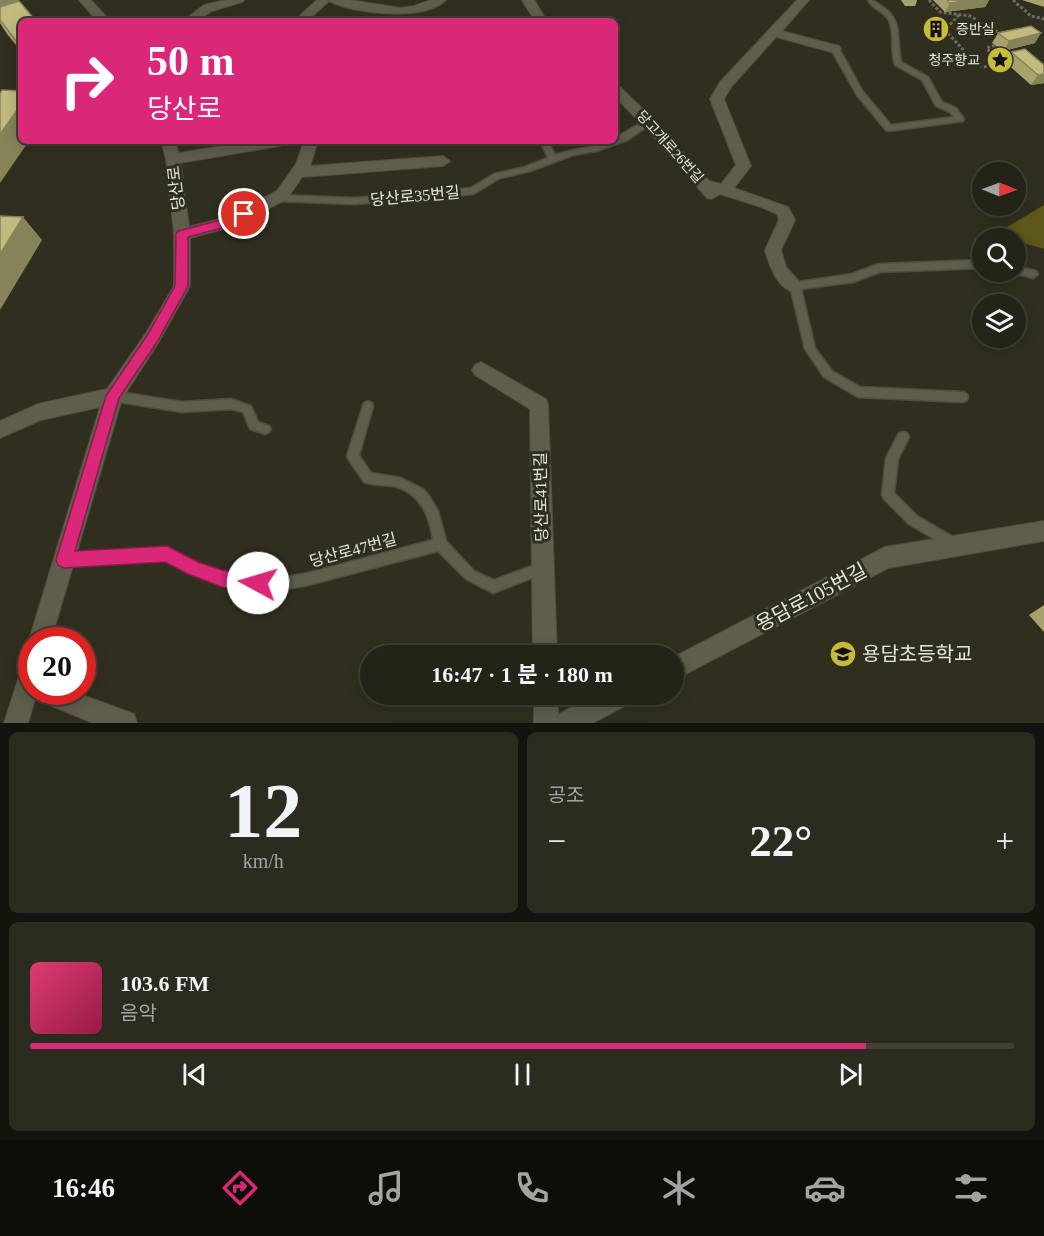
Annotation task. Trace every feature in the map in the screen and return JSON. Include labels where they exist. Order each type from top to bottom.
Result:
[{"type":"street","points":[[85,0],[101,18]]},
{"type":"street","points":[[193,18],[208,8],[238,0]]},
{"type":"street","points":[[303,18],[324,0]]},
{"type":"street","points":[[334,0],[399,17],[440,0]]},
{"type":"street","points":[[528,0],[539,18]]},
{"type":"street","points":[[795,286],[779,270],[773,250],[787,220],[783,211],[766,203],[720,194],[744,166],[717,99],[724,85],[803,0]]},
{"type":"street","points":[[773,32],[835,49]]},
{"type":"street","name":"당고개로26번길","points":[[618,96],[648,122],[704,185],[720,194]]},
{"type":"street","name":"당산로","points":[[44,627],[113,396],[152,338],[182,286],[182,234],[173,159],[169,144]]},
{"type":"street","points":[[173,159],[200,148],[246,144]]},
{"type":"street","points":[[279,197],[299,171],[310,144]]},
{"type":"street","points":[[299,171],[443,161]]},
{"type":"street","name":"당산로35번길","points":[[182,234],[229,222],[279,197]]},
{"type":"street","name":"당산로41번길","points":[[481,370],[539,405],[545,645]]},
{"type":"street","points":[[0,430],[38,412],[113,396]]},
{"type":"street","name":"용담로105번길","points":[[684,664],[885,558],[1044,531]]},
{"type":"street","points":[[16,723],[24,705]]},
{"type":"street","points":[[84,705],[125,723]]},
{"type":"street","points":[[546,705],[546,723]]},
{"type":"street","points":[[568,723],[603,705]]},
{"type":"lane","points":[[835,49],[860,93],[889,128],[960,119],[954,110],[939,104],[925,79],[898,63],[893,49],[897,33],[895,25],[886,10],[872,3],[871,0]]},
{"type":"lane","name":"당산로35번길","points":[[618,140],[648,122]]},
{"type":"lane","points":[[545,144],[552,158]]},
{"type":"lane","name":"당산로35번길","points":[[279,197],[355,201],[473,191],[497,176],[527,169],[552,158],[608,144]]},
{"type":"lane","points":[[963,397],[858,392],[828,374],[810,349],[795,286],[853,278],[879,268],[972,264]]},
{"type":"lane","points":[[1026,272],[1033,274]]},
{"type":"lane","points":[[113,396],[182,407],[231,404],[246,409],[254,426],[265,429]]},
{"type":"lane","points":[[368,406],[353,456],[368,478],[401,483],[423,496],[437,518],[440,544],[470,575],[493,587],[543,568]]},
{"type":"lane","points":[[903,437],[892,458],[888,495],[913,520],[956,545]]},
{"type":"lane","name":"당산로47번길","points":[[64,560],[167,554],[222,579],[276,585],[308,579],[440,544]]},
{"type":"path","points":[[929,0],[940,13],[970,15],[1010,39]]},
{"type":"path","points":[[1013,0],[1031,16],[1044,19]]},
{"type":"path","points":[[959,14],[945,30],[977,65],[984,68],[998,65],[987,48],[996,45]]},
{"type":"shaded area","points":[[1044,205],[1044,249],[1026,244],[1026,228],[1006,228]]},
{"type":"building","points":[[947,0],[971,0],[950,3]]},
{"type":"building","points":[[19,1],[33,18],[18,18],[18,43],[0,20],[0,7]]},
{"type":"building","points":[[936,20],[944,22],[942,29],[934,27]]},
{"type":"building","points":[[1031,26],[1041,33],[1009,41],[998,33]]},
{"type":"building","points":[[1025,49],[1044,65],[1044,74],[1038,75],[1011,52]]},
{"type":"building","points":[[2,90],[18,91],[18,109],[0,134],[0,93]]},
{"type":"building","points":[[0,216],[23,217],[0,254]]},
{"type":"place","name":"증반실","points":[[936,29]]},
{"type":"place","name":"청주향교","points":[[1000,60]]},
{"type":"place","name":"용담초등학교","points":[[843,654]]},
{"type":"route","points":[[244,214],[229,222],[182,234],[182,286],[152,338],[113,396],[64,560],[167,554],[222,579],[258,583]]}]
